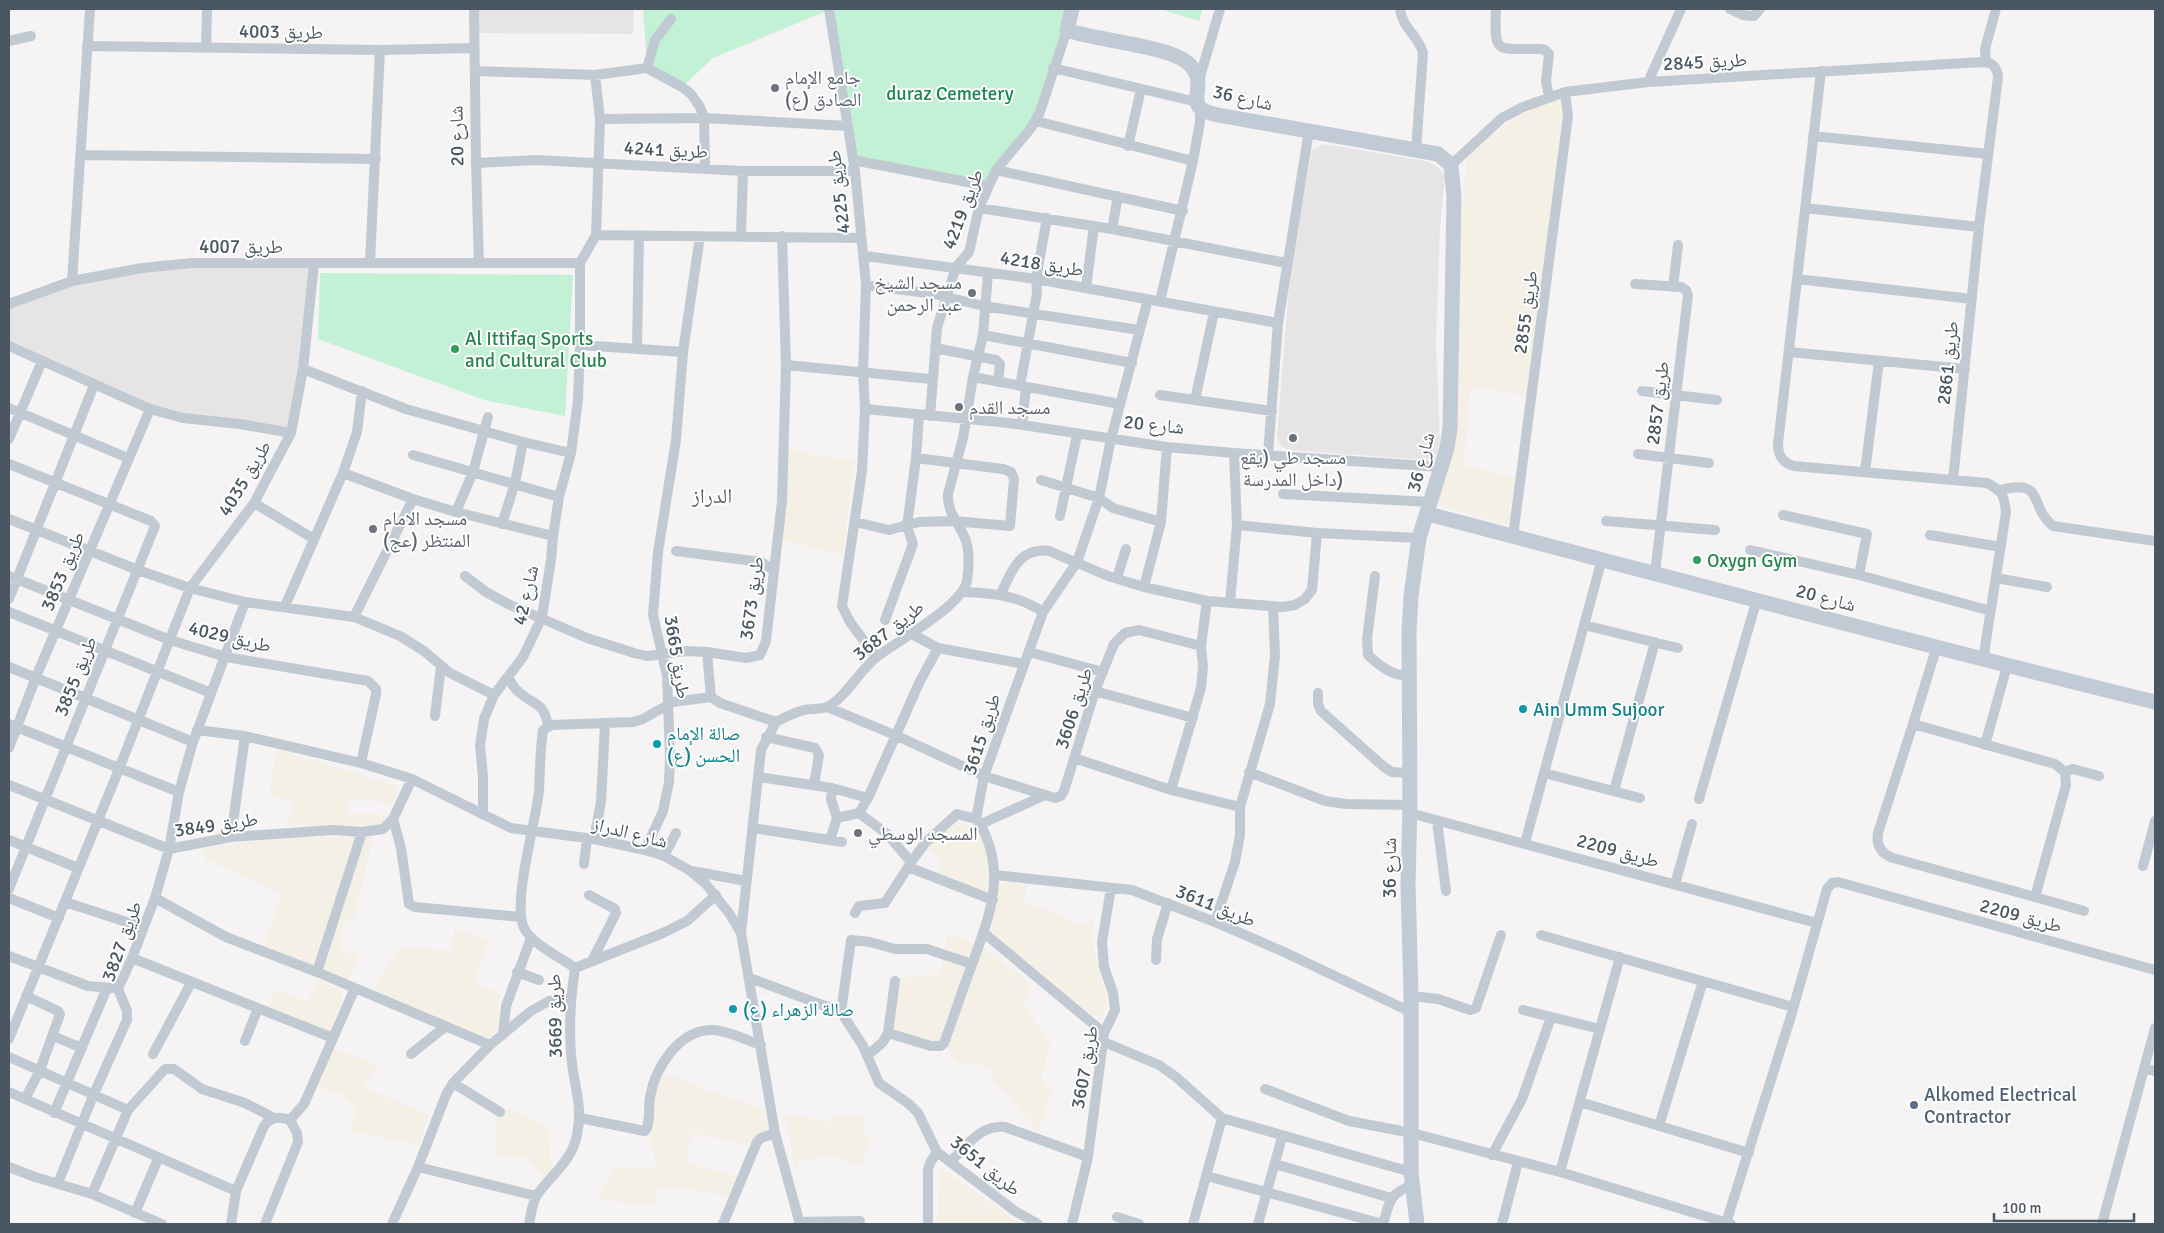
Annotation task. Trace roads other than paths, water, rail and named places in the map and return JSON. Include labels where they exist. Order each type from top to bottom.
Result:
[{"type":"street","points":[[72,281],[82,155],[90,9]]},
{"type":"street","points":[[206,48],[207,9]]},
{"type":"street","name":"شارع 20","points":[[474,9],[476,163],[480,263]]},
{"type":"street","name":"طريق 4225","points":[[829,9],[855,171],[866,285],[863,372],[865,409],[862,472],[842,606],[850,622],[876,657]]},
{"type":"street","points":[[1067,30],[1072,9]]},
{"type":"street","points":[[1199,80],[1220,9]]},
{"type":"street","points":[[1400,9],[1402,20],[1420,43],[1423,53],[1416,150]]},
{"type":"street","points":[[1496,9],[1495,40],[1498,45],[1503,48],[1540,49],[1545,50],[1549,54],[1546,82],[1549,97]]},
{"type":"street","points":[[1648,82],[1681,9]]},
{"type":"street","points":[[1730,9],[1748,16],[1754,16],[1760,9]]},
{"type":"street","points":[[1986,62],[1985,49],[1996,9]]},
{"type":"street","points":[[647,68],[654,40],[671,19]]},
{"type":"street","name":"طريق 4219","points":[[930,416],[931,379],[937,328],[956,267],[969,252],[979,208],[996,170],[1036,121],[1044,104],[1053,68],[1067,30]]},
{"type":"street","name":"شارع 36","points":[[1067,30],[1085,36],[1158,50],[1185,61],[1196,72],[1199,80],[1198,105],[1218,115],[1438,154],[1451,165],[1454,197],[1450,428],[1447,448],[1419,538],[1411,596],[1408,884],[1411,996],[1411,1179],[1417,1224]]},
{"type":"street","points":[[9,41],[31,36]]},
{"type":"street","name":"طريق 4003","points":[[87,46],[380,50],[474,48]]},
{"type":"street","points":[[370,263],[380,50]]},
{"type":"street","name":"طريق 2845","points":[[1451,165],[1502,118],[1565,92],[1648,82],[1986,62]]},
{"type":"street","name":"طريق 2861","points":[[1953,480],[1979,227],[1998,80],[1998,73],[1995,67],[1986,62]]},
{"type":"street","points":[[475,71],[595,75],[647,68],[682,87],[691,94],[700,107],[704,118],[705,169]]},
{"type":"street","points":[[1053,68],[1198,105],[1200,122],[1193,162],[1183,211],[1160,302]]},
{"type":"street","points":[[1821,71],[1778,444],[1781,458],[1794,466],[1987,482],[2000,490],[2004,498],[2006,512],[1983,660]]},
{"type":"street","points":[[580,263],[596,235],[600,119],[595,75]]},
{"type":"street","points":[[1128,146],[1141,89]]},
{"type":"street","name":"طريق 2855","points":[[1513,536],[1568,116],[1565,92]]},
{"type":"street","points":[[600,119],[704,118],[848,126]]},
{"type":"street","points":[[1036,121],[1193,162]]},
{"type":"street","points":[[1268,454],[1278,322],[1286,263],[1309,131]]},
{"type":"street","points":[[1813,136],[1988,154]]},
{"type":"street","points":[[82,155],[376,159]]},
{"type":"street","name":"طريق 4241","points":[[476,163],[537,160],[743,171],[855,171]]},
{"type":"street","points":[[853,160],[988,186]]},
{"type":"street","points":[[996,170],[1183,211]]},
{"type":"street","points":[[741,235],[743,171]]},
{"type":"street","points":[[1112,229],[1118,196]]},
{"type":"street","points":[[979,208],[1112,229],[1286,263]]},
{"type":"street","points":[[1805,208],[1979,227]]},
{"type":"street","points":[[1022,425],[1023,386],[1033,314],[1038,293],[1036,279],[1047,218]]},
{"type":"street","points":[[1086,288],[1094,226]]},
{"type":"street","points":[[596,235],[741,235],[861,238]]},
{"type":"street","points":[[637,348],[639,236]]},
{"type":"street","name":"طريق 3665","points":[[645,850],[660,820],[668,792],[670,757],[667,676],[652,615],[658,552],[676,440],[684,352],[700,236]]},
{"type":"street","name":"طريق 3673","points":[[465,576],[498,599],[588,638],[634,653],[647,656],[686,651],[746,658],[760,654],[766,641],[782,501],[786,365],[782,236]]},
{"type":"street","points":[[1635,284],[1673,287],[1678,245]]},
{"type":"street","name":"طريق 4218","points":[[864,256],[1036,279],[1278,322]]},
{"type":"street","name":"طريق 4007","points":[[9,304],[72,281],[142,268],[192,263],[580,263]]},
{"type":"street","name":"شارع 42","points":[[483,815],[483,776],[480,745],[484,719],[494,695],[523,657],[542,617],[552,560],[552,536],[559,497],[571,453],[578,400],[580,263]]},
{"type":"street","name":"طريق 4035","points":[[9,1039],[13,1015],[26,996],[59,918],[190,588],[254,503],[291,433],[303,369],[314,264]]},
{"type":"street","points":[[988,273],[983,335],[967,419],[947,500],[954,521],[964,536],[968,547],[967,581],[963,592],[1001,594],[1023,601],[1043,612]]},
{"type":"street","points":[[1797,279],[1972,299]]},
{"type":"street","points":[[866,285],[903,289],[984,306],[1139,330]]},
{"type":"street","name":"طريق 2857","points":[[1655,572],[1688,296],[1686,290],[1673,287]]},
{"type":"street","name":"طريق 3615","points":[[979,822],[984,776],[1043,612],[1077,562],[1099,498],[1111,439],[1148,299]]},
{"type":"street","points":[[1195,400],[1214,312]]},
{"type":"street","points":[[983,335],[1029,342],[1132,363]]},
{"type":"street","points":[[580,345],[684,352]]},
{"type":"street","points":[[9,346],[150,409],[183,418],[240,424],[291,433]]},
{"type":"street","points":[[935,348],[979,356],[999,362],[998,382]]},
{"type":"street","points":[[1789,352],[1964,369]]},
{"type":"street","points":[[9,439],[42,361]]},
{"type":"street","points":[[1865,472],[1879,361]]},
{"type":"street","points":[[786,365],[931,379]]},
{"type":"street","points":[[303,369],[406,409],[483,432],[571,453]]},
{"type":"street","points":[[974,377],[1120,404]]},
{"type":"street","points":[[9,599],[13,577],[36,530],[94,385]]},
{"type":"street","points":[[285,606],[343,473],[357,432],[362,391]]},
{"type":"street","points":[[1642,391],[1717,400]]},
{"type":"street","points":[[1160,395],[1272,411]]},
{"type":"street","points":[[9,408],[74,437],[128,458]]},
{"type":"street","name":"طريق 3853","points":[[9,748],[13,725],[36,677],[150,409]]},
{"type":"street","name":"شارع 20","points":[[865,409],[1022,425],[1077,435],[1167,447],[1441,467]]},
{"type":"street","points":[[885,620],[913,544],[907,526],[916,458],[919,415]]},
{"type":"street","points":[[456,512],[473,472],[488,417]]},
{"type":"street","points":[[1060,516],[1077,435]]},
{"type":"street","points":[[502,524],[515,483],[523,442]]},
{"type":"street","points":[[1144,586],[1160,522],[1167,447]]},
{"type":"street","points":[[1230,602],[1237,525],[1234,453]]},
{"type":"street","points":[[1638,454],[1709,463]]},
{"type":"street","points":[[413,455],[559,497]]},
{"type":"street","points":[[855,522],[889,530],[919,522],[954,521],[1010,526],[1014,479],[1011,472],[1003,469],[916,458]]},
{"type":"street","points":[[9,464],[108,505]]},
{"type":"street","points":[[343,473],[413,499],[456,512],[552,536]]},
{"type":"street","points":[[1041,480],[1099,498],[1113,508],[1160,522]]},
{"type":"street","points":[[2000,490],[2016,486],[2026,487],[2037,501],[2045,520],[2053,526],[2155,541]]},
{"type":"street","points":[[1283,494],[1429,508]]},
{"type":"street","points":[[354,617],[413,499]]},
{"type":"street","points":[[254,503],[314,539]]},
{"type":"street","name":"طريق 3855","points":[[9,889],[155,526],[151,521],[108,505]]},
{"type":"street","name":"شارع 20","points":[[1429,508],[1513,536],[1757,599],[1936,649],[2155,702]]},
{"type":"street","points":[[1783,515],[1867,534],[1859,575]]},
{"type":"street","points":[[9,519],[138,570],[190,588],[245,602],[354,617],[400,636],[463,680],[494,695]]},
{"type":"street","points":[[1606,521],[1715,530]]},
{"type":"street","points":[[1237,525],[1317,533],[1419,538]]},
{"type":"street","points":[[1001,594],[1014,567],[1028,553],[1040,549],[1049,550],[1117,578],[1207,601],[1273,606],[1295,605],[1305,599],[1312,590],[1317,533]]},
{"type":"street","points":[[1930,535],[2001,547]]},
{"type":"street","points":[[1117,578],[1126,549]]},
{"type":"street","points":[[1750,550],[1859,575],[1990,610]]},
{"type":"street","points":[[676,551],[761,562],[773,570]]},
{"type":"street","points":[[1525,843],[1602,559]]},
{"type":"street","points":[[1375,576],[1367,639],[1368,655],[1388,671],[1398,676],[1409,676]]},
{"type":"street","name":"طريق 4029","points":[[13,577],[170,640],[226,657],[362,680],[373,685],[376,694],[361,764]]},
{"type":"street","points":[[1996,578],[2047,587]]},
{"type":"street","name":"طريق 3687","points":[[827,707],[837,700],[876,657],[944,610],[963,592]]},
{"type":"street","points":[[1699,799],[1757,599]]},
{"type":"street","points":[[1171,790],[1202,681],[1201,646],[1207,601]]},
{"type":"street","name":"طريق 3827","points":[[58,1184],[93,1096],[127,1020],[127,1011],[113,988],[132,958],[142,926],[154,898],[169,849],[179,792],[193,742],[245,602]]},
{"type":"street","points":[[1215,922],[1234,862],[1240,835],[1240,807],[1270,704],[1274,680],[1273,606]]},
{"type":"street","points":[[9,612],[211,693]]},
{"type":"street","points":[[1584,625],[1678,648]]},
{"type":"street","name":"طريق 3606","points":[[1043,796],[1055,798],[1061,796],[1095,691],[1117,639],[1129,631],[1144,630],[1201,646]]},
{"type":"street","points":[[910,633],[938,648],[1024,664]]},
{"type":"street","points":[[1614,791],[1655,642]]},
{"type":"street","points":[[837,818],[859,813],[864,808],[895,735],[920,681],[938,648]]},
{"type":"street","points":[[1936,649],[1878,833],[1880,849],[1893,858],[2084,911]]},
{"type":"street","points":[[707,652],[712,697]]},
{"type":"street","points":[[1029,652],[1103,672]]},
{"type":"street","points":[[434,716],[441,666]]},
{"type":"street","points":[[1985,745],[2007,666]]},
{"type":"street","points":[[9,667],[193,742]]},
{"type":"street","points":[[503,1033],[506,1006],[531,938],[524,928],[521,917],[524,878],[546,726],[546,716],[541,707],[520,693],[508,677]]},
{"type":"street","points":[[1095,691],[1192,718]]},
{"type":"street","points":[[1318,693],[1318,704],[1321,710],[1384,767],[1392,772],[1409,772]]},
{"type":"street","points":[[546,726],[622,723],[642,719],[682,699],[712,697],[720,703],[776,722]]},
{"type":"street","points":[[740,933],[761,750],[766,737],[776,722],[805,710],[827,707],[895,735],[984,776],[1043,796]]},
{"type":"street","points":[[584,864],[601,802],[605,724]]},
{"type":"street","points":[[1913,724],[2055,764],[2065,772],[2066,785],[2036,897]]},
{"type":"street","points":[[13,725],[179,792]]},
{"type":"street","name":"شارع الدراز","points":[[197,730],[245,736],[361,764],[412,779],[511,828],[591,838],[645,850],[664,856],[689,870],[705,883],[716,896],[740,933],[750,978],[775,1133],[800,1223]]},
{"type":"street","points":[[231,837],[245,736]]},
{"type":"street","points":[[766,737],[815,748],[819,755],[814,784]]},
{"type":"street","points":[[1074,758],[1171,790],[1240,807]]},
{"type":"street","points":[[2065,772],[2073,769],[2099,776]]},
{"type":"street","name":"طريق 2209","points":[[1249,772],[1325,801],[1410,809],[1438,821],[1817,923]]},
{"type":"street","points":[[1544,773],[1640,798]]},
{"type":"street","points":[[759,777],[814,784],[868,798]]},
{"type":"street","points":[[412,779],[393,819],[406,872],[410,904],[415,907],[521,917]]},
{"type":"street","name":"طريق 3849","points":[[9,785],[169,849],[231,837],[333,830],[362,832],[383,829],[393,819]]},
{"type":"street","points":[[830,840],[837,818],[831,799],[832,788]]},
{"type":"street","points":[[855,913],[859,906],[885,903],[909,864],[926,842],[957,814],[979,822],[1043,796]]},
{"type":"street","points":[[859,813],[886,834],[909,864],[993,900]]},
{"type":"street","points":[[1438,821],[1446,891]]},
{"type":"street","points":[[2142,866],[2155,821]]},
{"type":"street","points":[[888,1032],[931,1046],[940,1046],[944,1043],[984,933],[993,900],[995,875],[990,847],[979,822]]},
{"type":"street","points":[[1675,884],[1692,824]]},
{"type":"street","points":[[753,828],[842,842]]},
{"type":"street","points":[[317,972],[362,832]]},
{"type":"street","points":[[664,856],[676,834]]},
{"type":"street","points":[[9,840],[78,868]]},
{"type":"street","points":[[689,870],[746,881]]},
{"type":"street","name":"طريق 3611","points":[[995,875],[1132,890],[1215,922],[1284,952],[1411,1012]]},
{"type":"street","name":"طريق 2209","points":[[1729,1224],[1827,889],[1832,883],[1838,882],[2155,970]]},
{"type":"street","name":"طريق 3607","points":[[1072,1224],[1088,1157],[1104,1037],[1115,1010],[1113,992],[1104,967],[1102,942],[1112,888]]},
{"type":"street","points":[[589,895],[615,908],[616,912],[592,961]]},
{"type":"street","points":[[575,968],[687,921],[716,896]]},
{"type":"street","points":[[9,898],[59,918]]},
{"type":"street","points":[[154,898],[226,936],[356,988],[490,1045]]},
{"type":"street","points":[[65,902],[142,926]]},
{"type":"street","points":[[1156,960],[1157,939],[1168,903]]},
{"type":"street","points":[[984,933],[1104,1037],[1159,1065],[1176,1077],[1222,1118],[1411,1179],[1391,1198],[1382,1224],[1206,1176]]},
{"type":"street","points":[[1411,996],[1428,997],[1470,1010],[1476,1008],[1501,935]]},
{"type":"street","points":[[1541,935],[1793,1007]]},
{"type":"street","name":"طريق 3669","points":[[529,1224],[536,1196],[557,1174],[568,1157],[577,1138],[580,1118],[580,1107],[573,1070],[570,998],[575,968],[531,938]]},
{"type":"street","points":[[750,978],[841,1012],[850,940],[870,942],[895,949],[928,949],[972,964]]},
{"type":"street","points":[[9,956],[88,986],[113,988],[82,1048],[54,1113]]},
{"type":"street","points":[[132,958],[333,1038]]},
{"type":"street","points":[[1560,1172],[1620,958]]},
{"type":"street","points":[[517,972],[539,980]]},
{"type":"street","points":[[867,1056],[883,1042],[888,1032],[895,981]]},
{"type":"street","points":[[1659,1126],[1703,981]]},
{"type":"street","points":[[153,1054],[191,983]]},
{"type":"street","points":[[290,1120],[304,1104],[356,988]]},
{"type":"street","points":[[26,996],[60,1013],[40,1070],[26,1099]]},
{"type":"street","points":[[392,1224],[418,1167],[446,1095],[453,1083],[503,1033],[540,1005],[570,998]]},
{"type":"street","points":[[245,1041],[258,1008]]},
{"type":"street","points":[[1523,1010],[1600,1029]]},
{"type":"street","name":"طريق 3651","points":[[841,1012],[867,1056],[879,1083],[918,1113],[937,1152],[1015,1211],[1038,1224]]},
{"type":"street","points":[[1492,1155],[1522,1099],[1550,1017]]},
{"type":"street","points":[[412,1054],[446,1026]]},
{"type":"street","points":[[2102,1224],[2155,1028]]},
{"type":"street","points":[[580,1118],[642,1131],[646,1130],[648,1106],[655,1076],[663,1061],[682,1042],[702,1032],[712,1030],[761,1045]]},
{"type":"street","points":[[53,1036],[82,1048]]},
{"type":"street","points":[[9,1057],[128,1110]]},
{"type":"street","points":[[2144,1068],[2155,1071]]},
{"type":"street","points":[[92,1194],[128,1110],[165,1069],[174,1069],[202,1089],[245,1103],[274,1118]]},
{"type":"street","points":[[453,1083],[500,1112]]},
{"type":"street","points":[[1265,1089],[1349,1121],[1412,1133],[1560,1172],[1729,1224]]},
{"type":"street","points":[[9,1092],[236,1191]]},
{"type":"street","points":[[1580,1102],[1749,1153]]},
{"type":"street","points":[[231,1224],[236,1191],[264,1126],[267,1120],[283,1118],[290,1120],[297,1133],[298,1142],[265,1224]]},
{"type":"street","points":[[1192,1224],[1222,1118]]},
{"type":"street","points":[[950,1162],[981,1132],[997,1127],[1005,1127],[1088,1157]]},
{"type":"street","points":[[723,1224],[756,1142],[775,1133]]},
{"type":"street","points":[[1261,1224],[1282,1137]]},
{"type":"street","points":[[928,1224],[928,1170],[937,1152]]},
{"type":"street","points":[[135,1213],[158,1158]]},
{"type":"street","points":[[1502,1224],[1518,1162]]},
{"type":"street","points":[[1275,1164],[1391,1198]]},
{"type":"street","points":[[9,1166],[92,1194],[162,1224]]},
{"type":"street","points":[[418,1167],[536,1196]]},
{"type":"street","points":[[1116,1217],[1139,1224]]},
{"type":"street","points":[[800,1223],[860,1221]]},
{"type":"place","name":"جامع الإمام الصادق (ع)","points":[[775,88]]},
{"type":"place","name":"مسجد الشيخ عبد الرحمن","points":[[972,293]]},
{"type":"place","name":"Al Ittifaq Sports and Cultural Club","points":[[455,349]]},
{"type":"place","name":"مسجد القدم","points":[[959,407]]},
{"type":"place","name":"مسجد طي (يقع داخل المدرسة)","points":[[1293,438]]},
{"type":"place","name":"مسجد الامام المنتظر (عج)","points":[[373,529]]},
{"type":"place","name":"Oxygn Gym","points":[[1697,560]]},
{"type":"place","name":"Ain Umm Sujoor","points":[[1523,709]]},
{"type":"place","name":"صالة الإمام الحسن (ع)","points":[[657,744]]},
{"type":"place","name":"المسجد الوسطي","points":[[858,833]]},
{"type":"place","name":"(ع) صالة الزهراء","points":[[733,1009]]},
{"type":"place","name":"Alkomed Electrical Contractor","points":[[1914,1105]]},
{"type":"district","name":"الدراز","points":[[712,496]]},
{"type":"park label","name":"duraz Cemetery","points":[[950,93]]}]
